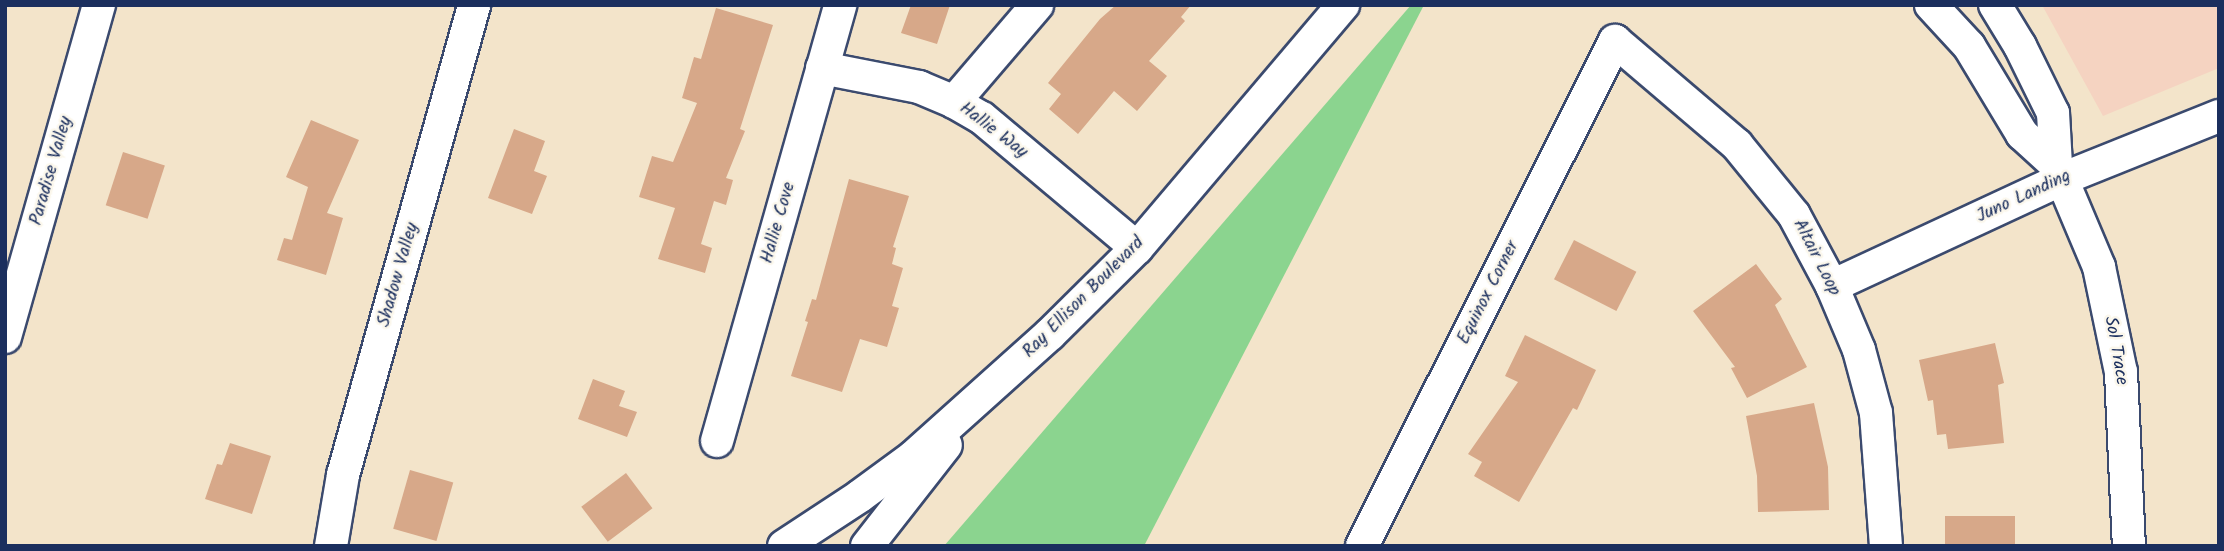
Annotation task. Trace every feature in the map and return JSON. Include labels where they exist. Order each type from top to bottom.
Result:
[{"type":"street","name":"Paradise Valley","points":[[5,337],[99,5]]},
{"type":"street","name":"Shadow Valley","points":[[331,546],[343,475],[474,5]]},
{"type":"street","name":"Hallie Cove","points":[[718,441],[840,5]]},
{"type":"street","points":[[954,102],[1037,5]]},
{"type":"street","name":"Ray Ellison Boulevard","points":[[784,546],[913,457],[981,399],[1137,248],[1343,5]]},
{"type":"street","name":"Sol Trace","points":[[1931,5],[1969,46],[2022,134],[2059,172]]},
{"type":"street","name":"Sol Trace","points":[[1995,5],[2020,46],[2053,113],[2059,172],[2099,267],[2121,372],[2129,546]]},
{"type":"street","name":"Altair Loop","points":[[1615,41],[1737,145],[1794,215],[1832,286],[1859,349],[1876,413],[1886,546]]},
{"type":"street","name":"Equinox Corner","points":[[1362,546],[1615,41]]},
{"type":"street","name":"Hallie Way","points":[[822,68],[919,87],[954,102],[982,118],[1137,248]]},
{"type":"street","name":"Juno Landing","points":[[1832,286],[2059,172],[2219,116]]},
{"type":"street","points":[[867,546],[981,399]]},
{"type":"shaded area","points":[[2042,5],[2219,5],[2219,68],[2103,116]]},
{"type":"green space","points":[[1411,5],[1424,5],[1144,546],[944,546]]},
{"type":"building","points":[[911,5],[950,5],[937,44],[901,33]]},
{"type":"building","points":[[1116,5],[1191,5],[1181,17],[1185,21],[1149,61],[1167,76],[1137,111],[1114,91],[1078,134],[1049,109],[1061,94],[1048,83],[1100,19]]},
{"type":"building","points":[[716,8],[773,25],[740,129],[745,131],[726,178],[733,180],[726,205],[714,201],[701,244],[712,248],[705,273],[658,259],[675,208],[639,197],[652,156],[673,162],[697,103],[682,98],[694,57],[701,59]]},
{"type":"building","points":[[311,120],[359,140],[327,213],[343,218],[326,275],[277,260],[284,238],[292,240],[308,187],[286,177]]},
{"type":"building","points":[[514,129],[545,141],[534,171],[547,176],[532,214],[488,198]]},
{"type":"building","points":[[123,152],[165,166],[148,219],[106,205]]},
{"type":"building","points":[[849,179],[909,196],[893,247],[896,248],[892,264],[903,268],[892,306],[899,308],[887,347],[860,339],[842,392],[791,376],[808,322],[805,321],[812,299],[816,300]]},
{"type":"building","points":[[1574,240],[1636,272],[1616,311],[1554,279]]},
{"type":"building","points":[[1756,264],[1782,299],[1775,305],[1807,367],[1747,398],[1731,368],[1735,367],[1693,311]]},
{"type":"building","points":[[1525,335],[1596,370],[1577,410],[1573,408],[1519,502],[1474,476],[1482,462],[1468,454],[1518,382],[1505,376]]},
{"type":"building","points":[[1995,343],[2004,383],[1998,385],[2004,443],[1948,449],[1946,434],[1937,435],[1933,400],[1928,401],[1919,360]]},
{"type":"building","points":[[593,379],[625,391],[619,406],[637,412],[627,437],[578,419]]},
{"type":"building","points":[[1814,403],[1828,467],[1829,510],[1758,512],[1757,476],[1746,416]]},
{"type":"building","points":[[230,443],[271,456],[252,514],[205,499],[217,464],[222,465]]},
{"type":"building","points":[[410,470],[453,482],[436,541],[393,529]]},
{"type":"building","points":[[626,473],[652,508],[608,542],[581,507]]},
{"type":"building","points":[[1945,516],[2015,516],[2015,546],[1945,546]]}]
